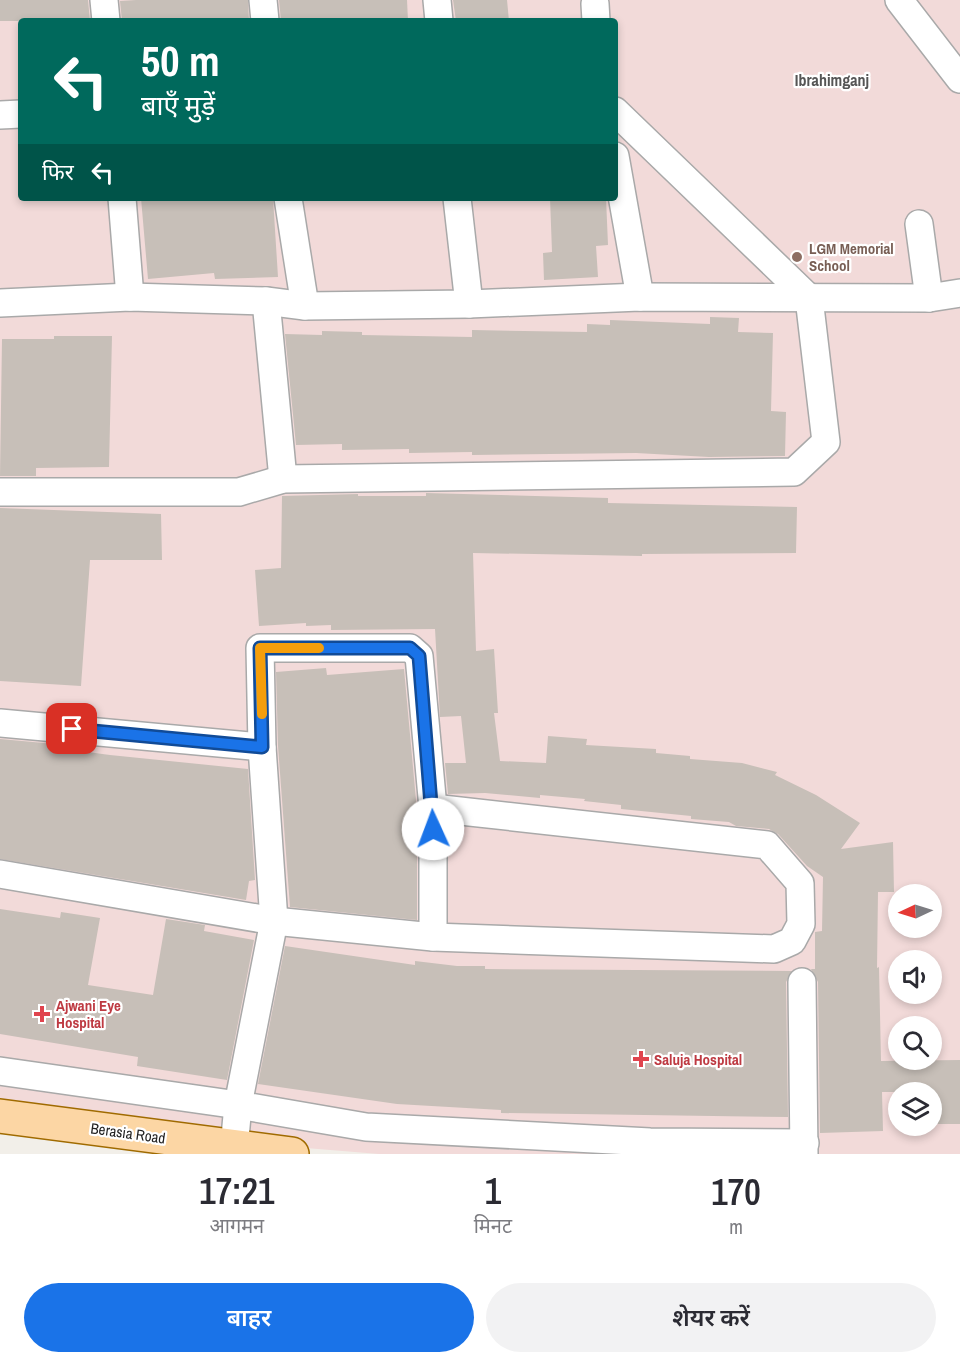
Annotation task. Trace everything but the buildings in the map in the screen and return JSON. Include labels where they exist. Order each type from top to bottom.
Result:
[{"type":"main road","name":"Berasia Road","points":[[0,1116],[292,1154]]},
{"type":"street","points":[[105,0],[106,18]]},
{"type":"street","points":[[263,0],[265,18]]},
{"type":"street","points":[[437,0],[439,18]]},
{"type":"street","points":[[899,0],[960,79]]},
{"type":"street","points":[[0,115],[18,114]]},
{"type":"street","points":[[0,492],[239,492],[283,479],[794,472],[826,442],[808,298],[618,114]]},
{"type":"street","points":[[618,173],[640,297]]},
{"type":"street","points":[[122,201],[130,297]]},
{"type":"street","points":[[288,201],[304,306]]},
{"type":"street","points":[[457,201],[469,304]]},
{"type":"street","points":[[919,224],[928,298]]},
{"type":"street","points":[[0,303],[130,297],[266,301],[304,306],[469,304],[640,297],[928,298],[960,293]]},
{"type":"street","points":[[266,301],[283,479]]},
{"type":"street","points":[[234,1148],[238,1105],[274,921],[262,747],[260,648],[410,648],[419,656],[433,808],[434,937]]},
{"type":"street","points":[[0,723],[262,747]]},
{"type":"street","points":[[0,874],[274,921],[434,937],[774,949],[792,941],[801,924],[800,883],[767,845],[433,808]]},
{"type":"street","points":[[0,1071],[238,1105],[366,1127],[804,1149],[802,982]]},
{"type":"shaded area","name":"Ibrahimganj","points":[[0,0],[960,0],[960,1154],[379,1154],[0,1123]]},
{"type":"slow traffic","points":[[262,714],[260,648],[319,648]]},
{"type":"place","name":"LGM Memorial School","points":[[797,257]]},
{"type":"place","name":"Ajwani Eye Hospital","points":[[42,1014]]},
{"type":"place","name":"Saluja Hospital","points":[[641,1059]]},
{"type":"district","name":"Ibrahimganj","points":[[832,80]]},
{"type":"route","points":[[72,729],[262,747],[260,648],[410,648],[419,656],[433,829]]}]
